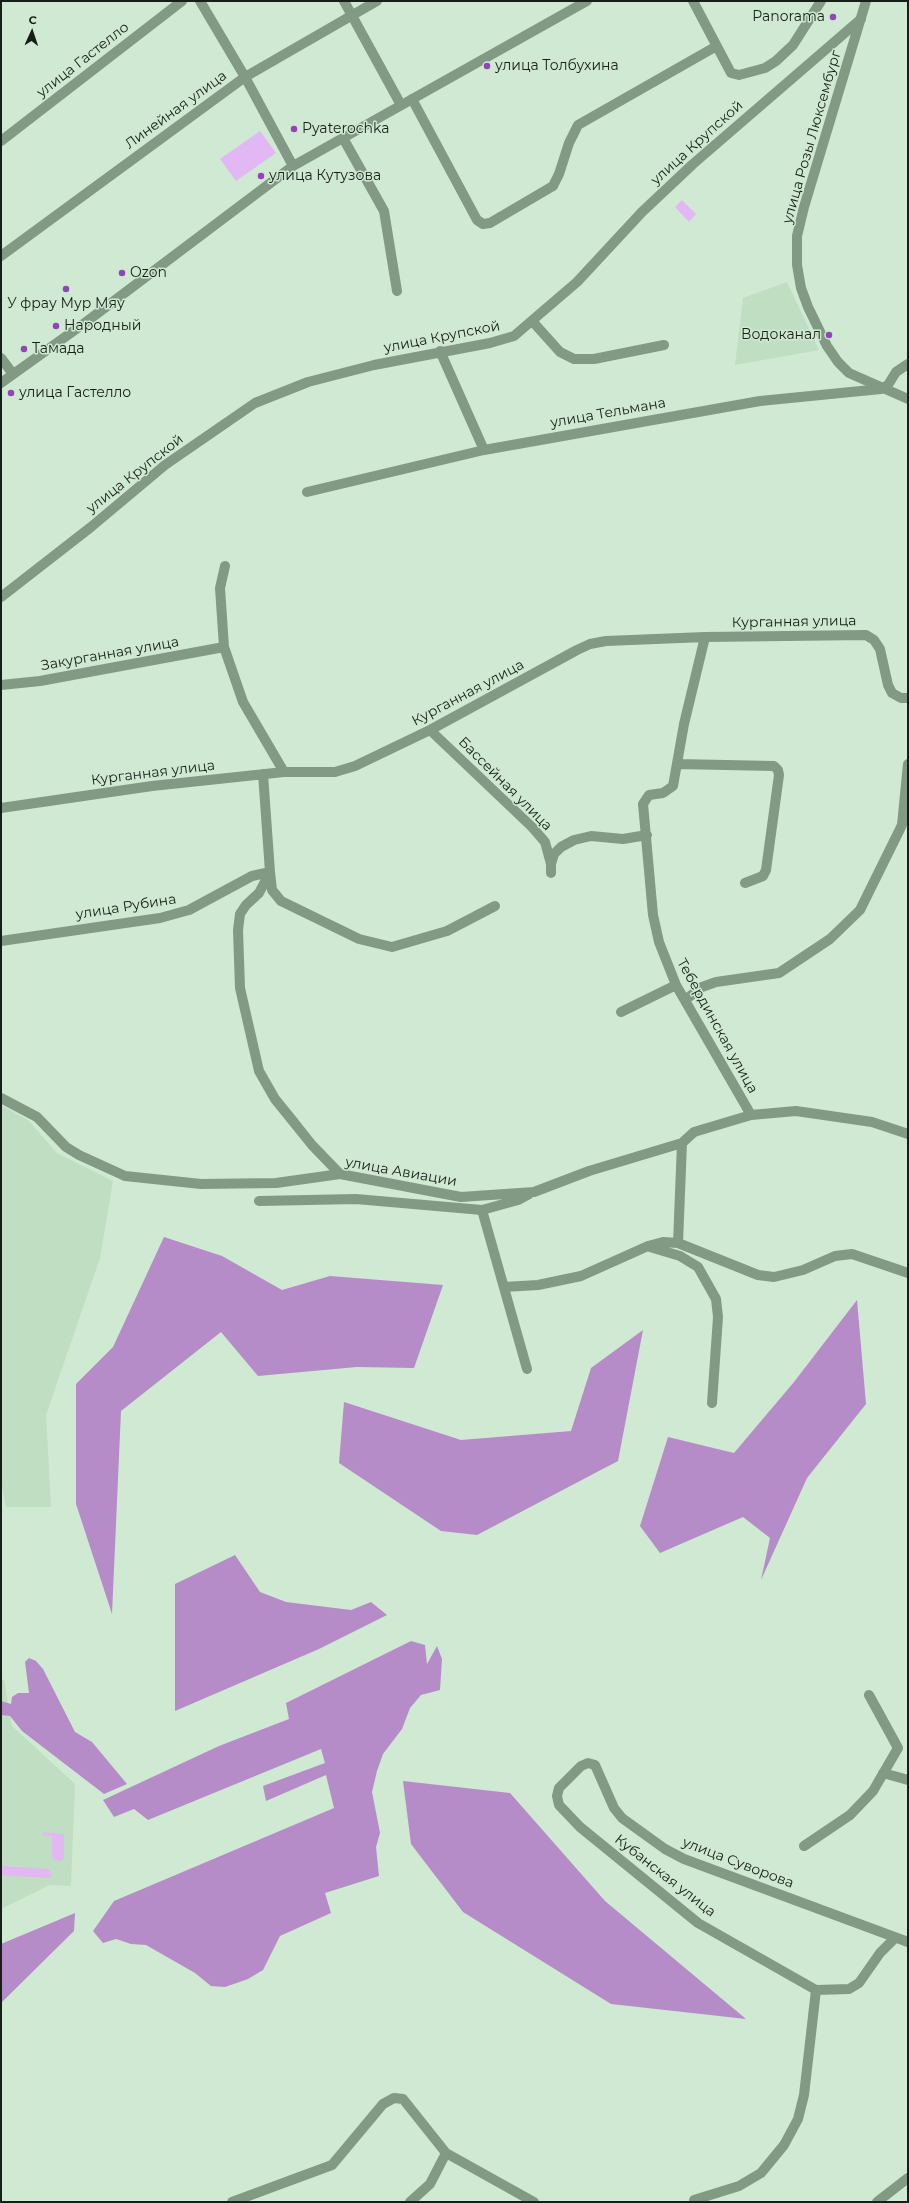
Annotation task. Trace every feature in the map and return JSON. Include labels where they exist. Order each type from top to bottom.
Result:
[{"type":"street","name":"улица Гастелло","points":[[1,141],[182,1]]},
{"type":"street","points":[[200,1],[245,77],[292,166]]},
{"type":"street","points":[[344,1],[401,105]]},
{"type":"street","name":"Линейная улица","points":[[1,256],[245,77],[377,1]]},
{"type":"street","points":[[1,383],[86,322],[292,166],[587,1]]},
{"type":"street","points":[[693,1],[715,47],[731,73],[739,75],[765,68],[776,61],[793,45],[821,1]]},
{"type":"street","name":"улица Розы Люксембург","points":[[866,1],[804,207],[797,236],[797,265],[801,288],[808,307],[827,346],[849,373],[908,399]]},
{"type":"street","name":"улица Крупской","points":[[1,597],[91,527],[165,466],[255,403],[308,382],[374,365],[440,351],[490,343],[514,336],[533,322],[577,282],[642,212],[693,164],[861,19]]},
{"type":"street","points":[[412,99],[477,220],[483,224],[490,223],[552,186],[559,174],[569,143],[578,125],[715,47]]},
{"type":"street","points":[[342,138],[384,211],[397,291]]},
{"type":"street","points":[[533,322],[560,352],[574,359],[594,359],[664,346]]},
{"type":"street","points":[[440,351],[484,450]]},
{"type":"street","points":[[1,358],[13,374]]},
{"type":"street","points":[[881,388],[888,385],[896,372],[908,364]]},
{"type":"street","name":"улица Тельмана","points":[[307,492],[484,450],[760,401],[881,388]]},
{"type":"street","points":[[225,566],[220,588],[224,647],[243,702],[284,772]]},
{"type":"street","name":"Курганная улица","points":[[1,808],[152,786],[263,774],[284,772],[335,772],[355,766],[430,730],[590,644],[606,641],[705,637],[866,635],[874,640],[880,649],[888,685],[892,693],[901,698],[908,698]]},
{"type":"street","name":"Тебердинская улица","points":[[705,637],[684,724],[673,786],[663,793],[649,795],[643,804],[655,922],[659,942],[676,985],[751,1115]]},
{"type":"street","name":"Закурганная улица","points":[[1,685],[40,681],[224,647]]},
{"type":"street","name":"Бассейная улица","points":[[430,730],[532,827],[545,842],[551,869],[554,854],[561,847],[574,840],[591,836],[623,839],[647,835]]},
{"type":"street","points":[[677,764],[774,766],[778,770],[779,775],[766,870],[762,876],[745,883]]},
{"type":"street","points":[[685,1000],[702,986],[716,982],[779,973],[830,939],[860,910],[905,828],[908,764]]},
{"type":"street","points":[[263,774],[272,890],[281,901],[359,939],[392,948],[447,931],[495,906]]},
{"type":"street","points":[[270,872],[259,893],[246,905],[240,914],[238,930],[240,988],[246,1014],[260,1071],[275,1099],[312,1145],[340,1174]]},
{"type":"street","name":"улица Рубина","points":[[1,941],[160,918],[189,910],[252,876],[270,872]]},
{"type":"street","points":[[621,1012],[676,985]]},
{"type":"street","name":"улица Авиации","points":[[1,1098],[37,1117],[66,1147],[79,1155],[125,1176],[201,1184],[269,1184],[340,1174],[461,1197],[534,1192]]},
{"type":"street","name":"улица Авиации","points":[[259,1201],[356,1199],[482,1210],[518,1200],[534,1192],[589,1171],[682,1143],[694,1132],[751,1115],[796,1111],[872,1122],[908,1134]]},
{"type":"street","points":[[678,1243],[682,1143]]},
{"type":"street","points":[[482,1210],[527,1369]]},
{"type":"street","points":[[504,1287],[538,1286],[581,1276],[648,1246],[663,1242],[678,1243],[758,1275],[774,1277],[802,1270],[835,1256],[852,1254],[908,1273]]},
{"type":"street","points":[[648,1246],[680,1256],[698,1267],[716,1299],[718,1317],[712,1403]]},
{"type":"street","points":[[804,1846],[850,1815],[873,1791],[898,1748],[869,1695]]},
{"type":"street","name":"Кубанская улица","points":[[595,1765],[588,1763],[581,1766],[559,1788],[557,1796],[560,1805],[580,1827],[698,1923],[816,1990]]},
{"type":"street","name":"улица Суворова","points":[[595,1765],[618,1813],[666,1850],[684,1859],[908,1942]]},
{"type":"street","points":[[883,1773],[908,1780]]},
{"type":"street","points":[[694,2200],[739,2186],[762,2173],[784,2145],[798,2119],[804,2095],[816,1990],[849,1989],[854,1986],[859,1982],[880,1953],[895,1938]]},
{"type":"street","points":[[232,2202],[332,2165],[383,2104],[394,2098],[403,2099],[446,2153],[534,2202]]},
{"type":"street","points":[[410,2202],[430,2184],[446,2153]]},
{"type":"street","points":[[877,2202],[908,2178]]},
{"type":"shaded area","points":[[260,131],[276,153],[236,181],[220,159]]},
{"type":"shaded area","points":[[682,200],[696,214],[689,222],[675,207]]},
{"type":"shaded area","name":"Водоканал","points":[[787,282],[819,350],[735,365],[743,298]]},
{"type":"shaded area","points":[[1,1105],[28,1120],[57,1153],[113,1181],[100,1258],[46,1415],[51,1507],[6,1507],[1,1481]]},
{"type":"shaded area","points":[[164,1237],[222,1256],[282,1290],[330,1276],[443,1285],[414,1368],[357,1367],[258,1376],[221,1332],[121,1411],[112,1614],[76,1504],[76,1384],[113,1347]]},
{"type":"shaded area","points":[[857,1300],[866,1404],[807,1478],[761,1580],[770,1538],[743,1517],[660,1553],[640,1526],[668,1437],[734,1453],[794,1382]]},
{"type":"shaded area","points":[[643,1330],[618,1461],[477,1535],[441,1531],[339,1463],[344,1402],[461,1440],[571,1431],[591,1368]]},
{"type":"shaded area","points":[[235,1555],[260,1592],[286,1602],[351,1610],[371,1602],[387,1615],[319,1649],[175,1711],[175,1584]]},
{"type":"shaded area","points":[[411,1641],[425,1645],[427,1664],[437,1646],[442,1659],[440,1690],[421,1695],[410,1708],[402,1729],[383,1754],[377,1771],[372,1792],[380,1833],[376,1847],[379,1876],[325,1893],[331,1913],[280,1936],[263,1970],[248,1979],[225,1987],[211,1986],[195,1973],[146,1945],[131,1944],[116,1939],[103,1943],[93,1931],[114,1901],[334,1808],[326,1775],[266,1801],[263,1786],[325,1763],[321,1749],[148,1820],[134,1809],[114,1817],[103,1800],[219,1746],[289,1719],[286,1703]]},
{"type":"shaded area","points":[[29,1658],[36,1661],[43,1669],[75,1732],[92,1742],[127,1784],[104,1794],[22,1731],[10,1716],[1,1715],[1,1701],[11,1704],[12,1697],[18,1693],[29,1693],[25,1662]]},
{"type":"shaded area","points":[[1,1679],[4,1680],[12,1726],[75,1784],[71,1886],[50,1885],[1,1909]]},
{"type":"shaded area","points":[[403,1781],[510,1793],[605,1901],[746,2019],[611,2004],[463,1912],[411,1844]]},
{"type":"shaded area","points":[[43,1832],[64,1834],[64,1857],[62,1861],[54,1860],[52,1856],[52,1836],[43,1835]]},
{"type":"shaded area","points":[[1,1866],[49,1869],[52,1875],[49,1878],[1,1875]]},
{"type":"shaded area","points":[[75,1913],[74,1931],[1,2003],[1,1944]]},
{"type":"place","name":"Panorama","points":[[833,17]]},
{"type":"place","name":"улица Толбухина","points":[[487,66]]},
{"type":"place","name":"Pyaterochka","points":[[294,129]]},
{"type":"place","name":"улица Кутузова","points":[[261,176]]},
{"type":"place","name":"Ozon","points":[[122,273]]},
{"type":"place","name":"У фрау Мур Мяу","points":[[66,289]]},
{"type":"place","name":"Народный","points":[[56,326]]},
{"type":"place","name":"Водоканал","points":[[829,335]]},
{"type":"place","name":"Тамада","points":[[24,349]]},
{"type":"place","name":"улица Гастелло","points":[[11,393]]}]
